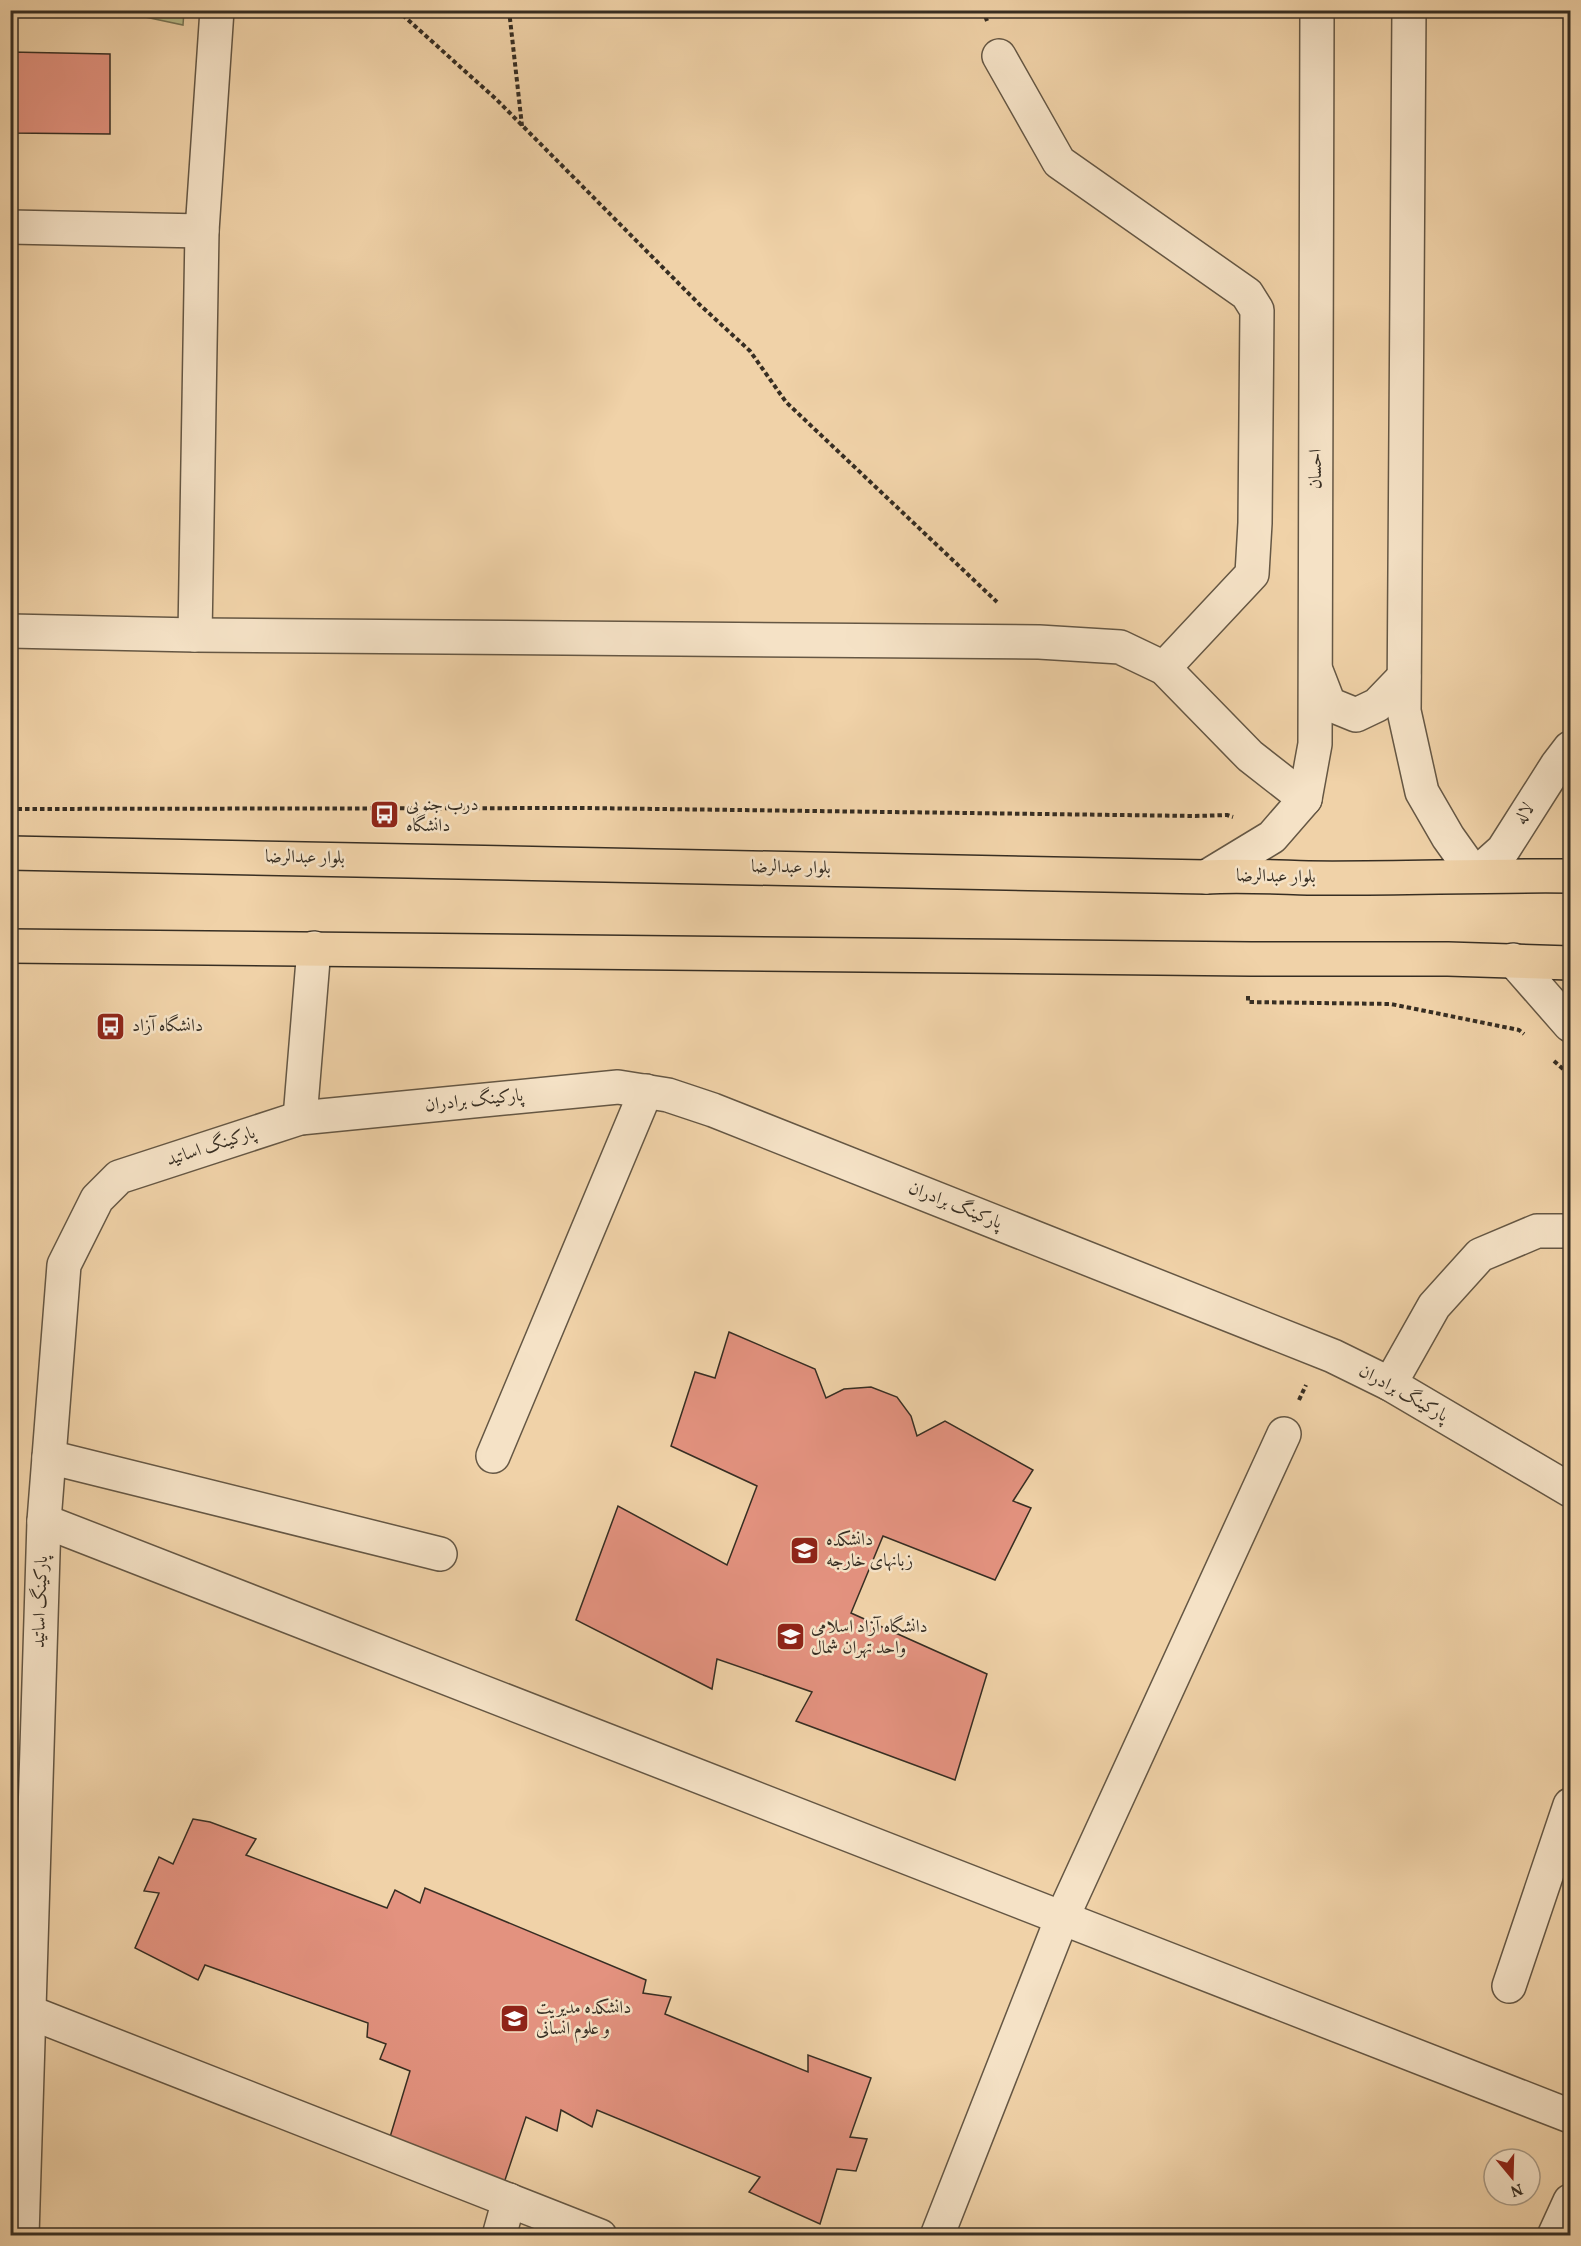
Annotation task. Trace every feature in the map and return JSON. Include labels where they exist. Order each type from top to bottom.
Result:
[{"type":"main road","name":"بلوار عبدالرضا","points":[[10,853],[1206,877],[1250,875],[1307,878],[1570,876]]},
{"type":"main road","points":[[10,946],[1513,960],[1570,963]]},
{"type":"street","points":[[195,635],[202,231],[216,10]]},
{"type":"street","name":"احسان","points":[[1305,799],[1315,744],[1317,10]]},
{"type":"street","points":[[1409,10],[1404,711],[1422,792],[1448,837],[1475,875]]},
{"type":"street","points":[[999,56],[1059,162],[1247,294],[1257,310],[1255,523],[1252,574],[1164,668]]},
{"type":"street","points":[[10,227],[202,231]]},
{"type":"street","points":[[10,631],[195,635],[1039,642],[1120,647],[1164,668],[1250,756],[1305,799],[1272,837],[1206,877]]},
{"type":"street","points":[[1316,668],[1329,704],[1356,715],[1377,705],[1404,677]]},
{"type":"street","name":"لاله","points":[[1475,875],[1503,850],[1570,748]]},
{"type":"street","points":[[300,1118],[314,948]]},
{"type":"street","points":[[1513,960],[1570,1025]]},
{"type":"street","name":"پارکینگ برادران","points":[[300,1118],[618,1087],[669,1095],[713,1110],[1322,1352],[1390,1384],[1570,1490]]},
{"type":"street","points":[[493,1456],[646,1091]]},
{"type":"street","name":"پارکینگ اساتید","points":[[22,2235],[44,1521],[64,1265],[97,1199],[119,1177],[300,1118]]},
{"type":"street","points":[[1390,1384],[1434,1306],[1480,1255],[1537,1231],[1570,1231]]},
{"type":"street","points":[[938,2235],[1062,1918],[1284,1434]]},
{"type":"street","points":[[49,1457],[440,1554]]},
{"type":"street","points":[[44,1521],[1570,2116]]},
{"type":"street","points":[[1509,1986],[1570,1805]]},
{"type":"street","points":[[29,2012],[600,2235]]},
{"type":"street","points":[[499,2235],[509,2200]]},
{"type":"street","points":[[1554,2235],[1570,2201]]},
{"type":"path","points":[[397,10],[495,99],[700,305],[750,351],[786,402],[1039,642]]},
{"type":"path","points":[[509,10],[522,127]]},
{"type":"path","points":[[10,809],[584,808],[1195,816],[1227,814],[1245,822],[1251,850]]},
{"type":"path","points":[[1251,959],[1248,1002],[1391,1004],[1519,1030],[1527,1037]]},
{"type":"path","points":[[1552,1059],[1570,1075]]},
{"type":"path","points":[[1284,1434],[1322,1352]]},
{"type":"green space","points":[[117,11],[184,11],[183,25]]},
{"type":"building","points":[[10,52],[110,54],[110,134],[10,133]]},
{"type":"building","name":"دانشکده زبانهای خارجه","points":[[729,1332],[815,1369],[826,1398],[844,1389],[871,1387],[897,1397],[911,1416],[917,1436],[945,1421],[1033,1470],[1013,1501],[1031,1508],[995,1580],[883,1536],[851,1613],[987,1674],[955,1780],[796,1721],[812,1692],[717,1659],[712,1689],[576,1620],[618,1506],[727,1565],[757,1486],[671,1446],[695,1372],[715,1378]]},
{"type":"building","name":"دانشکده مدیریت و علوم انسانی","points":[[193,1819],[210,1822],[256,1839],[246,1855],[387,1908],[395,1890],[420,1903],[425,1888],[646,1980],[643,1993],[671,1997],[665,2014],[808,2072],[808,2055],[871,2078],[850,2137],[867,2139],[856,2171],[837,2169],[820,2224],[749,2192],[760,2177],[597,2110],[592,2127],[561,2110],[557,2131],[526,2117],[504,2183],[390,2137],[410,2071],[380,2059],[386,2044],[367,2037],[368,2023],[205,1965],[198,1980],[135,1948],[159,1893],[144,1891],[159,1857],[173,1864]]},
{"type":"place","name":"درب جنوبی دانشگاه","points":[[385,815]]},
{"type":"place","name":"دانشگاه آزاد","points":[[111,1026]]},
{"type":"place","name":"دانشکده زبانهای خارجه","points":[[805,1550]]},
{"type":"place","name":"دانشگاه آزاد اسلامی واحد تهران شمال","points":[[790,1637]]},
{"type":"place","name":"دانشکده مدیریت و علوم انسانی","points":[[515,2018]]}]
